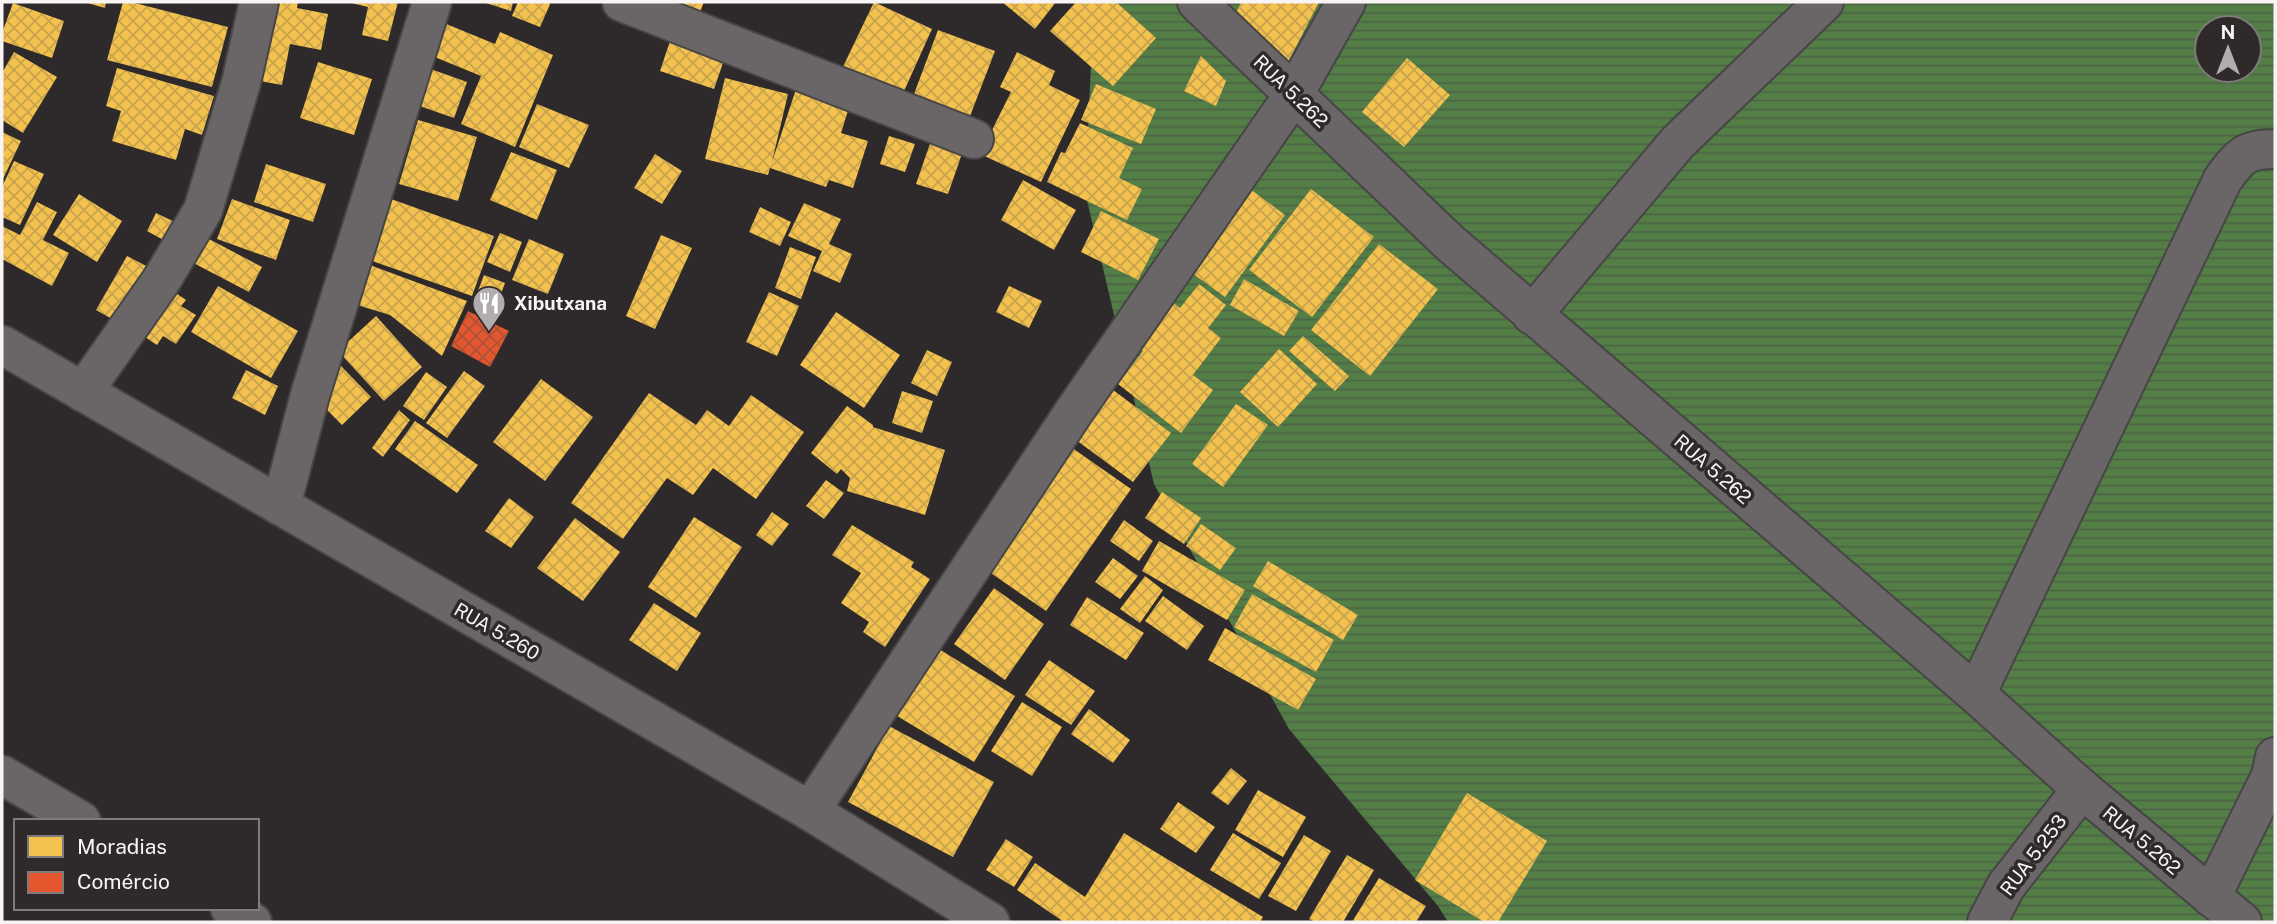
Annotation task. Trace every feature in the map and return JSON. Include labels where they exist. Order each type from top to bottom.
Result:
[{"type":"street","points":[[83,392],[161,281],[203,210],[241,83],[259,2]]},
{"type":"street","points":[[281,506],[310,395],[432,2]]},
{"type":"street","points":[[622,2],[974,139]]},
{"type":"street","name":"RUA 5.262","points":[[1197,2],[1450,243],[1976,694],[2082,789],[2242,922]]},
{"type":"street","points":[[810,811],[1075,410],[1294,94],[1346,2]]},
{"type":"street","points":[[1532,314],[1678,142],[1824,2]]},
{"type":"street","points":[[1976,694],[2223,178],[2239,156],[2257,149],[2275,149]]},
{"type":"street","name":"RUA 5.260","points":[[2,345],[810,811],[990,922]]},
{"type":"street","points":[[2211,897],[2272,776],[2275,757]]},
{"type":"street","points":[[2,775],[78,819]]},
{"type":"street","name":"RUA 5.253","points":[[1987,922],[2006,886],[2082,789]]},
{"type":"street","points":[[233,910],[252,922]]},
{"type":"shaded area","points":[[1094,2],[2275,2],[2275,922],[1448,922],[1438,906],[1289,729],[1154,484],[1085,192]]},
{"type":"building: Moradias","points":[[84,2],[106,2],[105,8]]},
{"type":"building: Moradias","points":[[123,2],[228,27],[212,87],[107,60]]},
{"type":"building: Moradias","points":[[262,2],[298,2],[297,8],[328,14],[321,50],[290,44],[282,85],[249,79]]},
{"type":"building: Moradias","points":[[347,2],[398,2],[388,41],[362,35],[368,7]]},
{"type":"building: Moradias","points":[[483,2],[513,2],[511,11]]},
{"type":"building: Moradias","points":[[518,2],[551,2],[540,27],[512,16]]},
{"type":"building: Moradias","points":[[633,2],[704,2],[694,27]]},
{"type":"building: Moradias","points":[[874,2],[932,29],[900,100],[840,73]]},
{"type":"building: Moradias","points":[[1002,2],[1056,2],[1035,29]]},
{"type":"building: Moradias","points":[[1076,2],[1116,2],[1156,38],[1113,86],[1050,31]]},
{"type":"building: Moradias","points":[[1241,2],[1319,2],[1288,62],[1236,13]]},
{"type":"building: Moradias","points":[[13,3],[64,21],[52,58],[2,41],[2,33]]},
{"type":"building: Moradias","points":[[439,21],[495,44],[500,32],[553,55],[515,147],[461,124],[481,76],[425,53]]},
{"type":"building: Moradias","points":[[938,30],[995,51],[967,124],[911,102]]},
{"type":"building: Moradias","points":[[671,38],[725,57],[714,89],[660,71]]},
{"type":"building: Moradias","points":[[14,52],[57,77],[23,133],[2,120],[2,73]]},
{"type":"building: Moradias","points":[[1017,52],[1055,71],[1049,85],[1080,100],[1041,182],[980,154],[1011,92],[1000,87]]},
{"type":"building: Moradias","points":[[1201,56],[1226,81],[1216,106],[1184,91]]},
{"type":"building: Moradias","points":[[1407,58],[1450,95],[1404,147],[1362,112]]},
{"type":"building: Moradias","points":[[318,62],[372,79],[354,135],[300,118]]},
{"type":"building: Moradias","points":[[425,67],[467,82],[454,118],[411,103]]},
{"type":"building: Moradias","points":[[117,68],[214,96],[202,135],[185,129],[176,160],[112,141],[121,111],[106,106]]},
{"type":"building: Moradias","points":[[725,78],[788,94],[772,162],[799,80],[852,98],[841,133],[868,141],[853,188],[829,180],[826,187],[770,168],[768,175],[705,159]]},
{"type":"building: Moradias","points":[[1096,84],[1156,109],[1141,144],[1081,120]]},
{"type":"building: Moradias","points":[[537,104],[589,125],[569,168],[519,147]]},
{"type":"building: Moradias","points":[[418,120],[477,137],[458,201],[399,184]]},
{"type":"building: Moradias","points":[[1080,123],[1133,148],[1119,178],[1142,189],[1127,220],[1047,182],[1061,152],[1065,153]]},
{"type":"building: Moradias","points":[[2,132],[21,141],[2,181]]},
{"type":"building: Moradias","points":[[933,135],[965,145],[948,194],[916,184]]},
{"type":"building: Moradias","points":[[889,136],[915,144],[905,172],[880,164]]},
{"type":"building: Moradias","points":[[511,152],[557,170],[537,220],[490,200]]},
{"type":"building: Moradias","points":[[655,154],[682,171],[662,204],[634,188]]},
{"type":"building: Moradias","points":[[14,161],[44,174],[20,225],[2,217],[2,187]]},
{"type":"building: Moradias","points":[[266,164],[326,184],[313,222],[254,202]]},
{"type":"building: Moradias","points":[[1023,180],[1076,210],[1054,250],[1001,220]]},
{"type":"building: Moradias","points":[[1246,186],[1285,215],[1225,297],[1185,268]]},
{"type":"building: Moradias","points":[[1311,189],[1374,237],[1312,317],[1249,270]]},
{"type":"building: Moradias","points":[[79,194],[122,221],[97,262],[53,235]]},
{"type":"building: Moradias","points":[[380,195],[494,236],[472,296],[358,256]]},
{"type":"building: Moradias","points":[[232,199],[290,220],[276,260],[217,239]]},
{"type":"building: Moradias","points":[[37,202],[57,212],[43,240],[69,253],[52,286],[2,259],[2,226],[20,235]]},
{"type":"building: Moradias","points":[[804,203],[841,219],[829,244],[852,254],[840,283],[813,271],[822,251],[788,236]]},
{"type":"building: Moradias","points":[[760,207],[791,222],[780,246],[749,232]]},
{"type":"building: Moradias","points":[[1101,211],[1159,239],[1138,280],[1081,252]]},
{"type":"building: Moradias","points":[[156,213],[179,224],[169,243],[147,231]]},
{"type":"building: Moradias","points":[[194,231],[262,267],[249,292],[180,256]]},
{"type":"building: Moradias","points":[[500,233],[522,242],[510,272],[487,262]]},
{"type":"building: Moradias","points":[[661,235],[692,248],[655,329],[626,316]]},
{"type":"building: Moradias","points":[[529,239],[564,254],[548,294],[512,280]]},
{"type":"building: Moradias","points":[[1379,244],[1438,289],[1370,376],[1311,330]]},
{"type":"building: Moradias","points":[[790,247],[816,257],[801,299],[775,288]]},
{"type":"building: Moradias","points":[[127,256],[152,269],[121,324],[96,310]]},
{"type":"building: Moradias","points":[[359,261],[467,301],[442,356],[390,315],[344,301]]},
{"type":"building: Moradias","points":[[484,275],[505,283],[494,312],[473,304]]},
{"type":"building: Moradias","points":[[1244,279],[1299,311],[1284,336],[1230,305]]},
{"type":"building: Moradias","points":[[1199,284],[1226,305],[1208,328],[1221,338],[1193,375],[1213,390],[1181,433],[1118,384],[1143,351],[1135,345],[1169,300],[1180,308]]},
{"type":"building: Moradias","points":[[164,285],[186,300],[181,306],[196,315],[176,344],[163,336],[157,345],[133,329]]},
{"type":"building: Moradias","points":[[218,286],[298,331],[271,378],[191,332]]},
{"type":"building: Moradias","points":[[1009,286],[1042,301],[1029,328],[996,312]]},
{"type":"building: Moradias","points":[[769,292],[799,306],[777,356],[746,342]]},
{"type":"building: Moradias","points":[[836,312],[900,355],[864,408],[800,365]]},
{"type":"building: Moradias","points":[[376,316],[422,367],[384,401],[338,351]]},
{"type":"building: Moradias","points":[[1303,336],[1349,376],[1335,391],[1289,351]]},
{"type":"building: Moradias","points":[[1279,349],[1317,384],[1278,427],[1240,392]]},
{"type":"building: Moradias","points":[[927,350],[952,362],[937,396],[911,383]]},
{"type":"building: Moradias","points":[[341,366],[371,397],[342,425],[327,410],[328,376]]},
{"type":"building: Moradias","points":[[246,370],[278,386],[265,415],[232,398]]},
{"type":"building: Moradias","points":[[464,371],[485,386],[447,438],[426,423]]},
{"type":"building: Moradias","points":[[426,372],[447,387],[424,420],[403,406]]},
{"type":"building: Moradias","points":[[541,379],[593,417],[545,481],[493,442]]},
{"type":"building: Moradias","points":[[1109,387],[1171,433],[1133,482],[1072,437]]},
{"type":"building: Moradias","points":[[902,391],[933,401],[922,433],[892,423]]},
{"type":"building: Moradias","points":[[649,393],[696,425],[707,410],[729,426],[751,395],[804,432],[756,499],[713,468],[693,495],[667,478],[623,539],[571,503]]},
{"type":"building: Moradias","points":[[1236,404],[1268,425],[1223,487],[1192,464]]},
{"type":"building: Moradias","points":[[847,406],[873,427],[945,450],[925,515],[847,491],[850,478],[841,469],[837,474],[811,453]]},
{"type":"building: Moradias","points":[[399,410],[410,420],[383,457],[372,448]]},
{"type":"building: Moradias","points":[[415,421],[478,465],[457,493],[395,449]]},
{"type":"building: Moradias","points":[[1068,445],[1131,489],[1046,611],[982,567]]},
{"type":"building: Moradias","points":[[826,480],[844,493],[824,519],[806,506]]},
{"type":"building: Moradias","points":[[1162,492],[1201,518],[1184,544],[1145,518]]},
{"type":"building: Moradias","points":[[509,498],[534,517],[511,548],[485,531]]},
{"type":"building: Moradias","points":[[772,512],[789,524],[772,546],[756,535]]},
{"type":"building: Moradias","points":[[694,517],[742,547],[696,618],[648,587]]},
{"type":"building: Moradias","points":[[575,518],[620,552],[583,601],[537,568]]},
{"type":"building: Moradias","points":[[1124,520],[1153,541],[1139,561],[1110,541]]},
{"type":"building: Moradias","points":[[1201,524],[1236,548],[1220,570],[1186,546]]},
{"type":"building: Moradias","points":[[852,525],[914,562],[911,567],[930,579],[885,647],[863,632],[869,622],[841,603],[861,573],[832,555]]},
{"type":"building: Moradias","points":[[1159,541],[1245,590],[1227,620],[1142,571]]},
{"type":"building: Moradias","points":[[1113,558],[1138,576],[1120,599],[1095,582]]},
{"type":"building: Moradias","points":[[1268,561],[1358,615],[1343,640],[1253,586]]},
{"type":"building: Moradias","points":[[1145,576],[1163,590],[1140,623],[1120,609]]},
{"type":"building: Moradias","points":[[994,588],[1044,624],[1005,680],[954,644]]},
{"type":"building: Moradias","points":[[1252,594],[1334,640],[1316,672],[1234,627]]},
{"type":"building: Moradias","points":[[1163,596],[1204,626],[1187,650],[1145,621]]},
{"type":"building: Moradias","points":[[1087,597],[1144,633],[1126,660],[1070,625]]},
{"type":"building: Moradias","points":[[654,603],[701,633],[677,671],[629,640]]},
{"type":"building: Moradias","points":[[1225,628],[1316,679],[1298,710],[1208,660]]},
{"type":"building: Moradias","points":[[939,649],[1015,696],[974,762],[897,716]]},
{"type":"building: Moradias","points":[[1049,660],[1095,691],[1071,725],[1025,695]]},
{"type":"building: Moradias","points":[[1022,702],[1062,727],[1032,776],[991,751]]},
{"type":"building: Moradias","points":[[1089,709],[1130,740],[1113,763],[1071,734]]},
{"type":"building: Moradias","points":[[889,726],[994,782],[953,857],[848,802]]},
{"type":"building: Moradias","points":[[1231,768],[1247,781],[1228,805],[1211,793]]},
{"type":"building: Moradias","points":[[1258,790],[1306,817],[1283,857],[1235,830]]},
{"type":"building: Moradias","points":[[1467,793],[1547,841],[1498,922],[1484,922],[1415,880]]},
{"type":"building: Moradias","points":[[1178,802],[1215,827],[1196,853],[1160,829]]},
{"type":"building: Moradias","points":[[1124,833],[1263,917],[1260,922],[1064,922],[1017,890],[1035,863],[1085,897]]},
{"type":"building: Moradias","points":[[1233,833],[1281,863],[1259,899],[1210,870]]},
{"type":"building: Moradias","points":[[1304,835],[1331,851],[1296,911],[1268,896]]},
{"type":"building: Moradias","points":[[1006,839],[1033,857],[1014,887],[986,870]]},
{"type":"building: Moradias","points":[[1347,855],[1374,870],[1343,922],[1315,922],[1309,919]]},
{"type":"building: Moradias","points":[[1379,878],[1426,906],[1416,922],[1352,922]]},
{"type":"building: Comércio","points":[[468,311],[509,331],[490,367],[451,346]]},
{"type":"place","name":"Xibutxana","points":[[489,333]]}]
